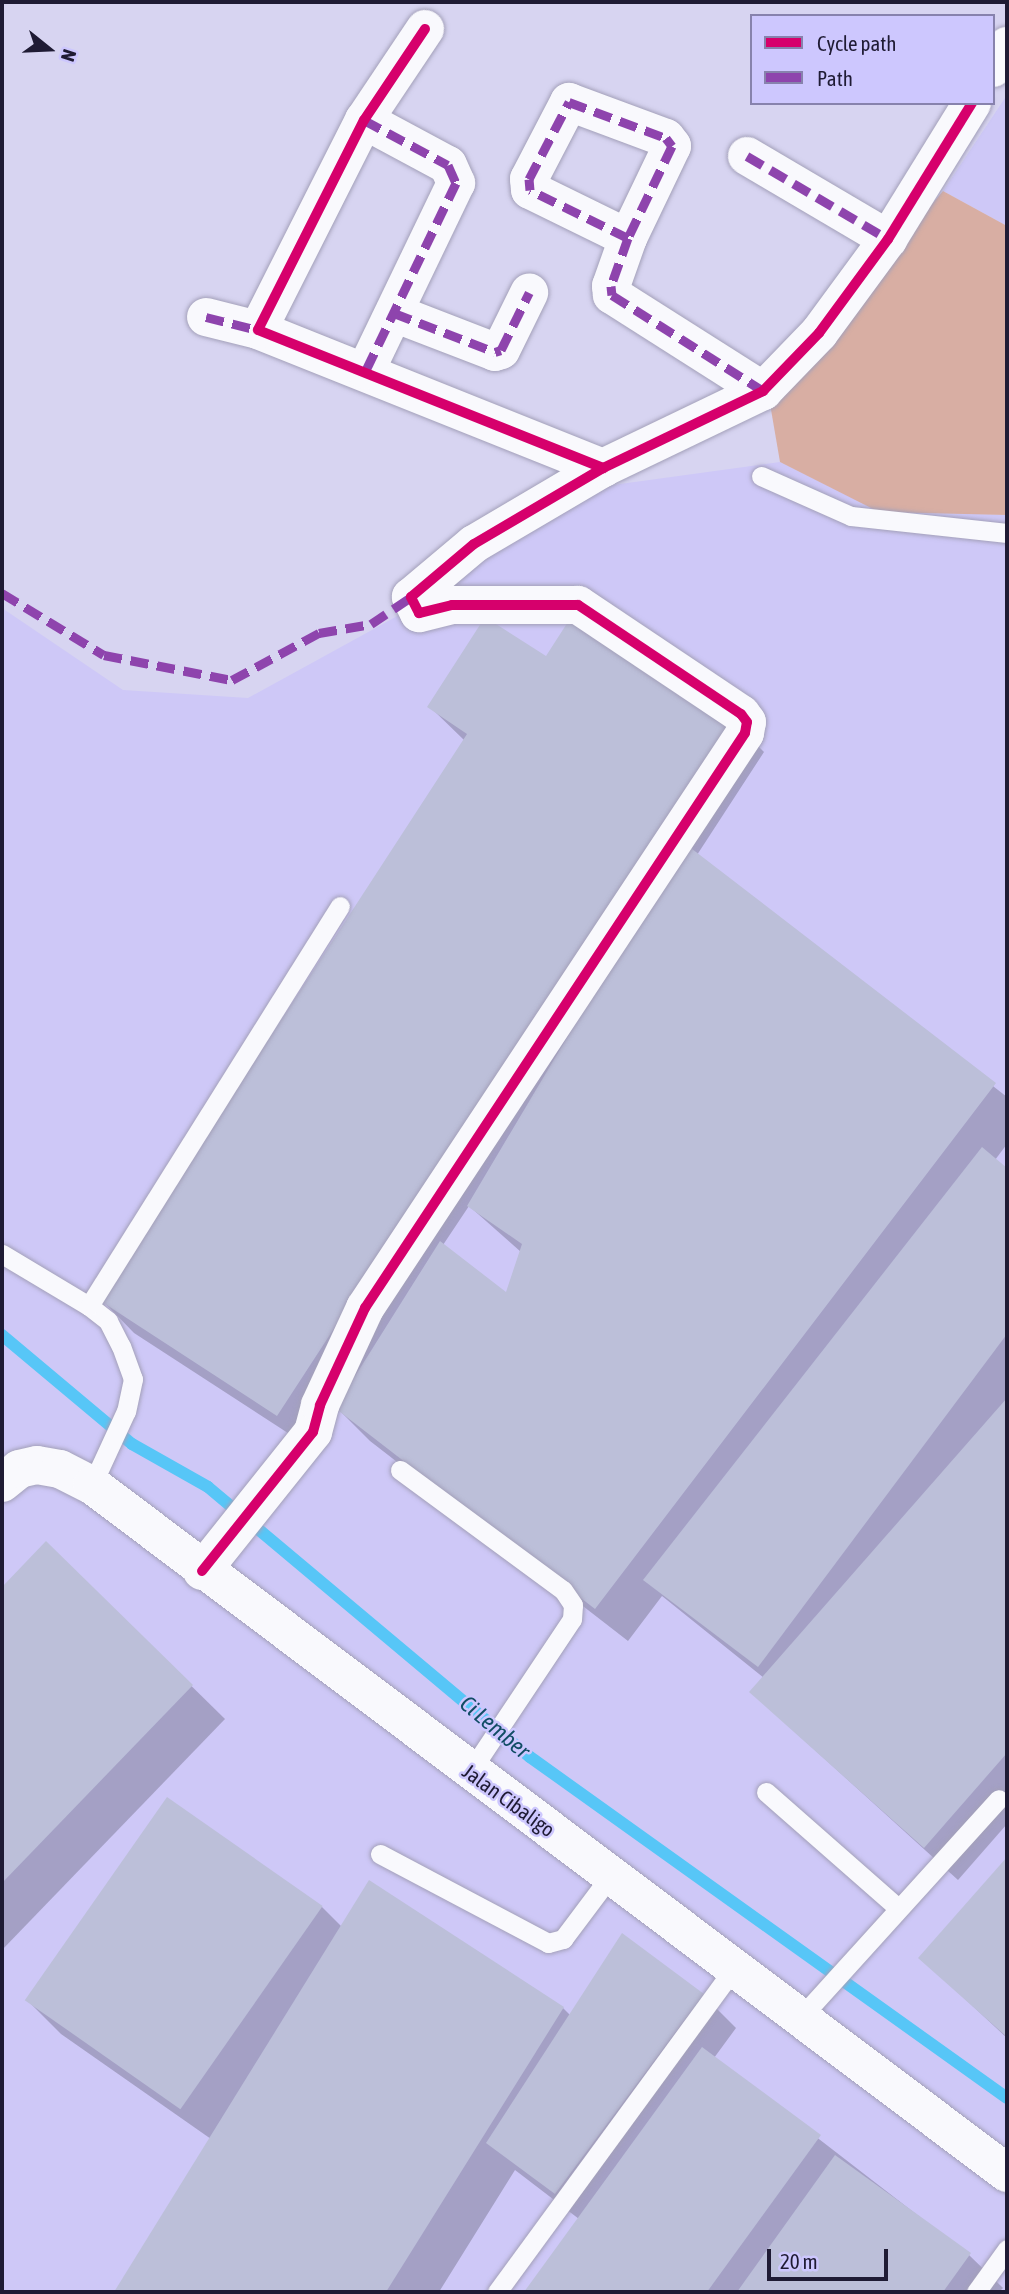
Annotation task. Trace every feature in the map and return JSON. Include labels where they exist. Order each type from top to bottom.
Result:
[{"type":"street","points":[[258,330],[364,120],[425,29]]},
{"type":"street","points":[[995,65],[1007,46]]},
{"type":"street","points":[[202,1571],[313,1432],[320,1405],[365,1308],[745,733],[747,722],[741,714],[578,605],[452,605],[419,612],[411,597],[474,544],[603,468],[763,391],[819,333],[888,239],[971,105]]},
{"type":"street","points":[[364,120],[448,165],[456,183],[366,370]]},
{"type":"street","points":[[747,156],[888,239]]},
{"type":"street","points":[[628,238],[611,286],[612,295],[763,391]]},
{"type":"street","points":[[394,313],[495,352],[501,350],[529,293]]},
{"type":"street","points":[[206,317],[258,330],[366,370],[603,468]]},
{"type":"street","name":"Jalan Cibaligo","points":[[2,1483],[19,1469],[37,1465],[60,1469],[100,1470],[202,1571],[480,1757],[611,1875],[1007,2173]]},
{"type":"lane","points":[[761,476],[851,516],[1007,533]]},
{"type":"lane","points":[[89,1306],[340,906]]},
{"type":"lane","points":[[2,1254],[89,1306],[108,1321],[133,1379],[121,1420],[100,1470]]},
{"type":"lane","points":[[400,1469],[564,1590],[573,1605],[572,1619],[480,1757]]},
{"type":"lane","points":[[766,1792],[898,1908]]},
{"type":"lane","points":[[801,2017],[849,1959],[999,1799]]},
{"type":"lane","points":[[380,1854],[548,1943],[563,1939],[611,1875]]},
{"type":"lane","points":[[497,2292],[734,1968]]},
{"type":"lane","points":[[975,2292],[1007,2249]]},
{"type":"shaded area","points":[[1007,95],[1007,226],[943,191]]},
{"type":"shaded area","points":[[943,191],[1007,226],[1007,515],[879,512],[780,462],[769,398]]},
{"type":"shaded area","points":[[780,462],[879,511],[1007,515],[1007,2292],[2,2292],[2,608],[123,690],[248,698],[432,597],[485,547],[591,488]]},
{"type":"building","points":[[573,614],[732,718],[277,1416],[99,1300],[467,734],[427,707],[485,617],[546,656]]},
{"type":"building","points":[[683,842],[996,1083],[595,1609],[335,1408],[440,1241],[506,1292],[522,1244],[467,1206]]},
{"type":"building","points":[[982,1147],[1007,1168],[1007,1334],[758,1667],[643,1580]]},
{"type":"building","points":[[1007,1398],[1007,1753],[924,1848],[749,1692]]},
{"type":"building","points":[[46,1541],[193,1685],[2,1883],[2,1587]]},
{"type":"building","points":[[167,1797],[323,1906],[180,2109],[25,2000]]},
{"type":"building","points":[[1007,1857],[1007,2037],[918,1958]]},
{"type":"building","points":[[369,1880],[564,2007],[386,2292],[114,2292]]},
{"type":"building","points":[[622,1933],[704,1994],[555,2194],[486,2143]]},
{"type":"building","points":[[702,2047],[821,2135],[707,2292],[524,2292]]},
{"type":"building","points":[[835,2155],[971,2253],[943,2292],[737,2292]]},
{"type":"waterway","name":"Ci Lember","points":[[2,1335],[132,1444],[208,1487],[530,1757],[1007,2098]]},
{"type":"marked path","points":[[628,238],[530,190],[529,179],[569,102],[666,138],[672,146],[628,238],[611,286],[612,295],[763,391],[758,393]]},
{"type":"marked path","points":[[364,120],[448,165],[456,183],[366,370]]},
{"type":"marked path","points":[[747,156],[888,239]]},
{"type":"marked path","points":[[394,313],[495,352],[501,350],[529,293]]},
{"type":"marked path","points":[[206,317],[258,330]]},
{"type":"marked path","points":[[2,593],[104,655],[232,680],[319,633],[371,624],[411,597]]},
{"type":"cycle path","points":[[425,29],[364,120],[258,330],[603,468]]},
{"type":"cycle path","points":[[202,1571],[313,1432],[320,1405],[365,1308],[745,733],[747,722],[741,714],[578,605],[452,605],[419,613],[411,597],[474,544],[603,468],[763,391],[819,333],[888,239],[971,105]]}]
